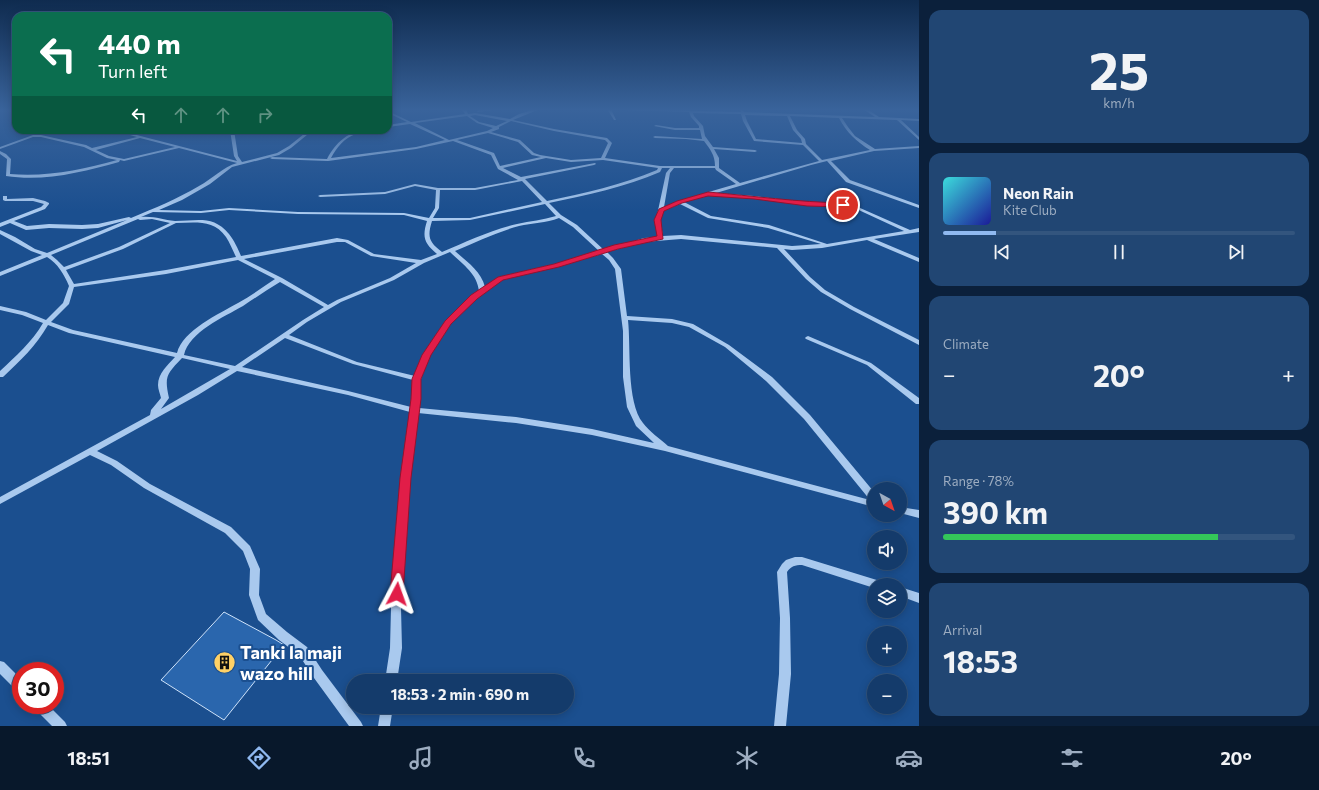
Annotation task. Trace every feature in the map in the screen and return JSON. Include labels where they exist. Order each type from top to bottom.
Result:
[{"type":"street","points":[[0,148],[14,143]]},
{"type":"street","points":[[72,143],[93,149],[108,157],[120,160]]},
{"type":"street","points":[[93,149],[118,143]]},
{"type":"street","points":[[161,143],[240,163]]},
{"type":"street","points":[[234,143],[236,156],[240,163]]},
{"type":"street","points":[[256,160],[286,150],[295,143]]},
{"type":"street","points":[[328,160],[338,143]]},
{"type":"street","points":[[0,274],[134,220],[185,196],[208,183],[225,169],[240,163],[256,160],[286,158],[328,160],[388,153],[439,143]]},
{"type":"street","points":[[462,143],[493,154],[499,168],[522,180],[559,216],[575,226],[602,251],[618,269],[624,318],[627,376],[631,407],[639,424],[665,448]]},
{"type":"street","points":[[519,143],[533,154],[546,158],[579,161],[604,160],[660,167],[716,167]]},
{"type":"street","points":[[604,160],[610,143]]},
{"type":"street","points":[[706,143],[716,155],[716,167],[720,172],[739,184]]},
{"type":"street","points":[[777,143],[804,144],[822,162]]},
{"type":"street","points":[[862,143],[874,150]]},
{"type":"street","points":[[0,152],[8,156],[10,160],[8,175],[28,177],[79,170],[120,160],[134,159],[180,147]]},
{"type":"street","points":[[661,210],[680,202],[739,184],[822,162],[874,150],[919,147]]},
{"type":"street","points":[[710,148],[755,151]]},
{"type":"street","points":[[499,168],[546,158]]},
{"type":"street","points":[[558,159],[578,168]]},
{"type":"street","points":[[320,196],[385,193],[415,185],[438,189],[475,189],[578,168],[604,160]]},
{"type":"street","points":[[829,161],[848,181],[919,207]]},
{"type":"street","points":[[153,211],[201,212],[226,208],[298,213],[404,214],[430,220],[470,219],[547,203],[643,178],[659,170],[660,167]]},
{"type":"street","points":[[661,238],[658,220],[668,173],[673,167]]},
{"type":"street","points":[[438,189],[437,208],[430,220],[426,233],[427,239],[431,246],[441,254]]},
{"type":"street","points":[[708,194],[754,197],[807,204],[851,205],[910,232]]},
{"type":"street","points":[[0,225],[43,208],[47,204],[29,199],[5,200],[5,197]]},
{"type":"street","points":[[680,202],[710,217],[769,227],[828,245]]},
{"type":"street","points":[[10,221],[26,228],[56,226],[82,227],[98,226],[143,215]]},
{"type":"street","points":[[0,501],[235,369],[328,307],[392,279],[422,262],[498,231],[559,216]]},
{"type":"street","points":[[134,220],[152,218],[176,222],[200,222],[215,224],[228,236],[240,258],[328,307]]},
{"type":"street","points":[[64,269],[104,256],[176,222]]},
{"type":"street","points":[[392,674],[396,648],[396,608],[406,478],[417,379],[427,355],[448,323],[482,291],[501,278],[556,265],[644,240],[681,237],[779,247],[807,247],[869,239],[919,230]]},
{"type":"street","points":[[0,232],[47,255],[57,262],[64,269],[72,286],[66,304],[47,322],[23,354],[0,375]]},
{"type":"street","points":[[869,239],[919,260]]},
{"type":"street","points":[[72,286],[166,272],[340,240],[346,241],[373,255],[422,262]]},
{"type":"street","points":[[779,247],[808,278],[823,291],[919,343]]},
{"type":"street","points":[[451,250],[476,274],[482,284],[482,291]]},
{"type":"street","points":[[154,415],[154,412],[165,398],[162,385],[163,379],[167,370],[180,356],[186,342],[207,323],[280,280]]},
{"type":"street","points":[[0,308],[24,313],[71,332],[348,393],[414,410],[516,420],[592,432],[665,448],[867,502]]},
{"type":"street","points":[[624,318],[672,321],[691,325],[727,346],[768,379],[807,417],[867,490]]},
{"type":"street","points":[[284,336],[326,350],[355,363],[417,379]]},
{"type":"street","points":[[808,338],[869,364],[919,402]]},
{"type":"street","points":[[89,451],[114,463],[147,486],[228,530],[247,549],[255,569],[254,595],[262,617],[283,636],[303,651],[318,674],[357,726]]},
{"type":"street","points":[[907,511],[919,514]]},
{"type":"street","points":[[780,726],[785,674],[785,618],[782,572],[784,567],[795,561],[802,561],[867,581]]},
{"type":"street","points":[[907,594],[919,598]]},
{"type":"street","points":[[0,666],[12,678]]},
{"type":"street","points":[[48,714],[61,726]]},
{"type":"street","points":[[384,726],[386,714]]},
{"type":"building","name":"Tanki la maji wazo hill","points":[[224,612],[284,645],[224,720],[161,680]]},
{"type":"place","name":"Tanki la maji wazo hill","points":[[224,662]]},
{"type":"route","points":[[397,594],[409,440],[416,399],[417,379],[427,355],[437,338],[448,323],[474,297],[501,278],[556,265],[644,240],[661,238],[658,220],[661,210],[680,202],[708,194],[754,197],[807,204],[843,205]]}]
